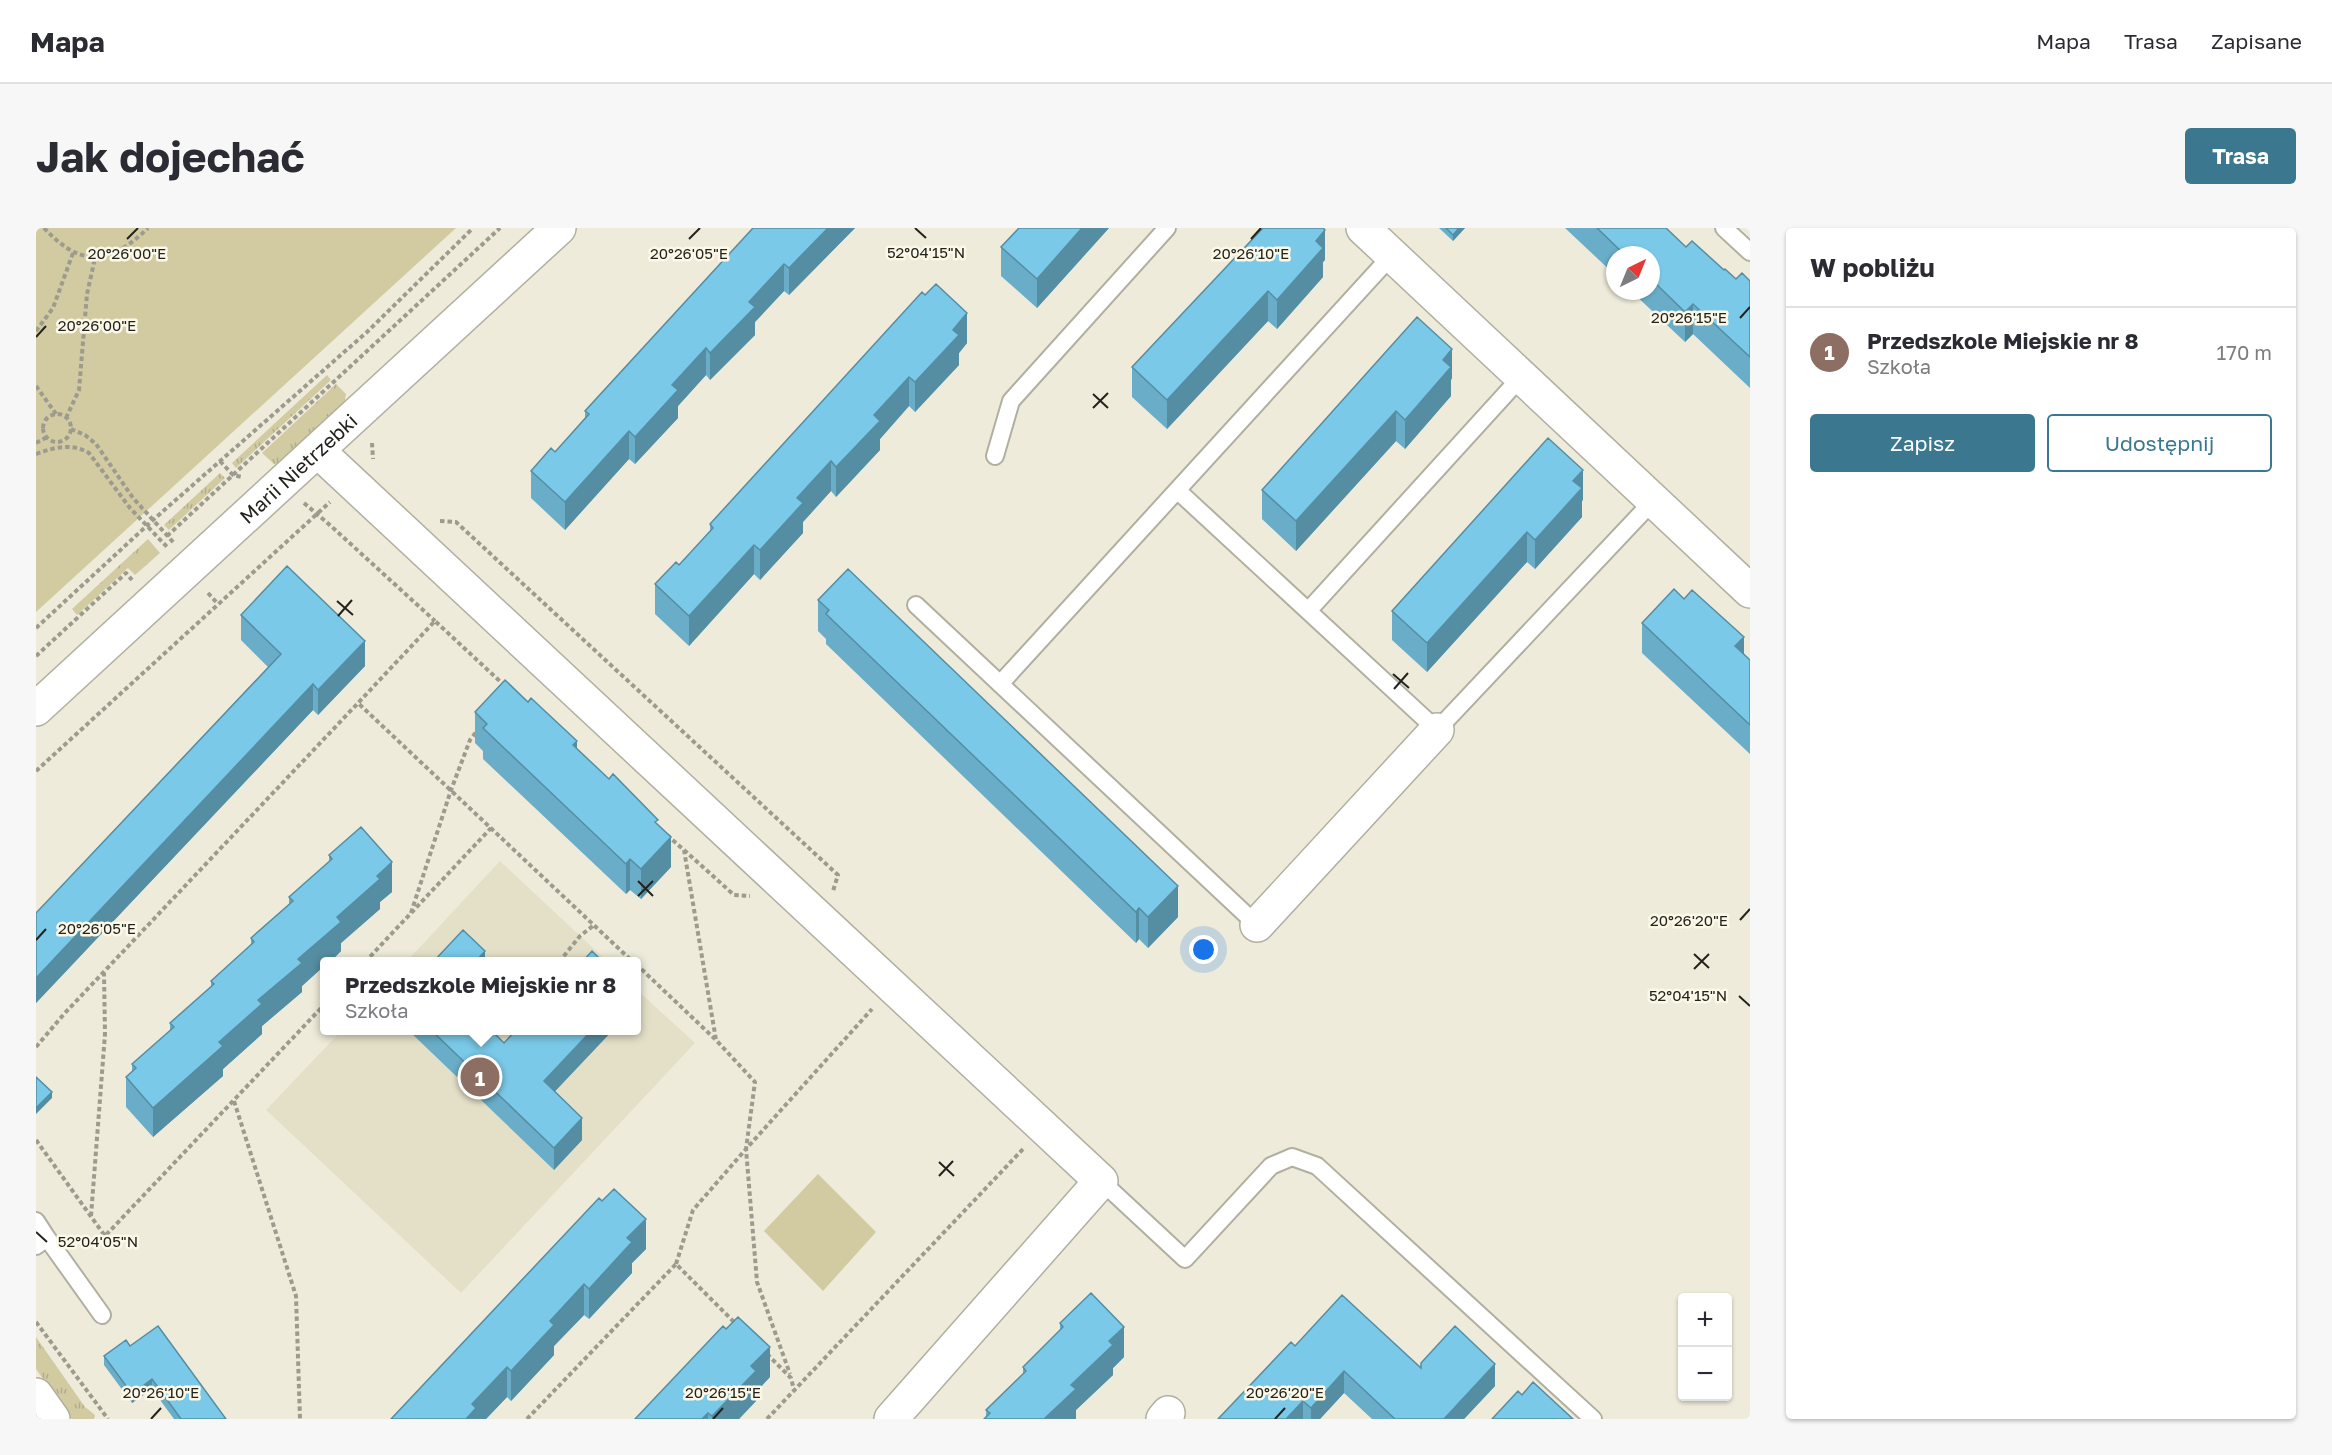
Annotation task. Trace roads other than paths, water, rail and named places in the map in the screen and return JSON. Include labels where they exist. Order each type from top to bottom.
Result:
[{"type":"street","name":"Marii Nietrzebki","points":[[36,709],[559,228]]},
{"type":"street","points":[[1364,228],[1750,591]]},
{"type":"street","points":[[318,451],[1101,1181],[891,1419]]},
{"type":"street","points":[[1257,925],[1437,730]]},
{"type":"street","points":[[36,1395],[53,1419]]},
{"type":"lane","points":[[995,456],[1011,401],[1167,228]]},
{"type":"lane","points":[[1724,228],[1750,252]]},
{"type":"lane","points":[[1000,684],[1392,255]]},
{"type":"lane","points":[[1308,611],[1522,376]]},
{"type":"lane","points":[[1178,491],[1437,730],[1653,501]]},
{"type":"lane","points":[[916,605],[1257,925]]},
{"type":"lane","points":[[1101,1181],[1185,1259],[1271,1166],[1292,1157],[1317,1166],[1593,1419]]},
{"type":"lane","points":[[36,1221],[42,1242],[102,1315]]},
{"type":"place","name":"Przedszkole Miejskie nr 8","points":[[480,1077]]}]
